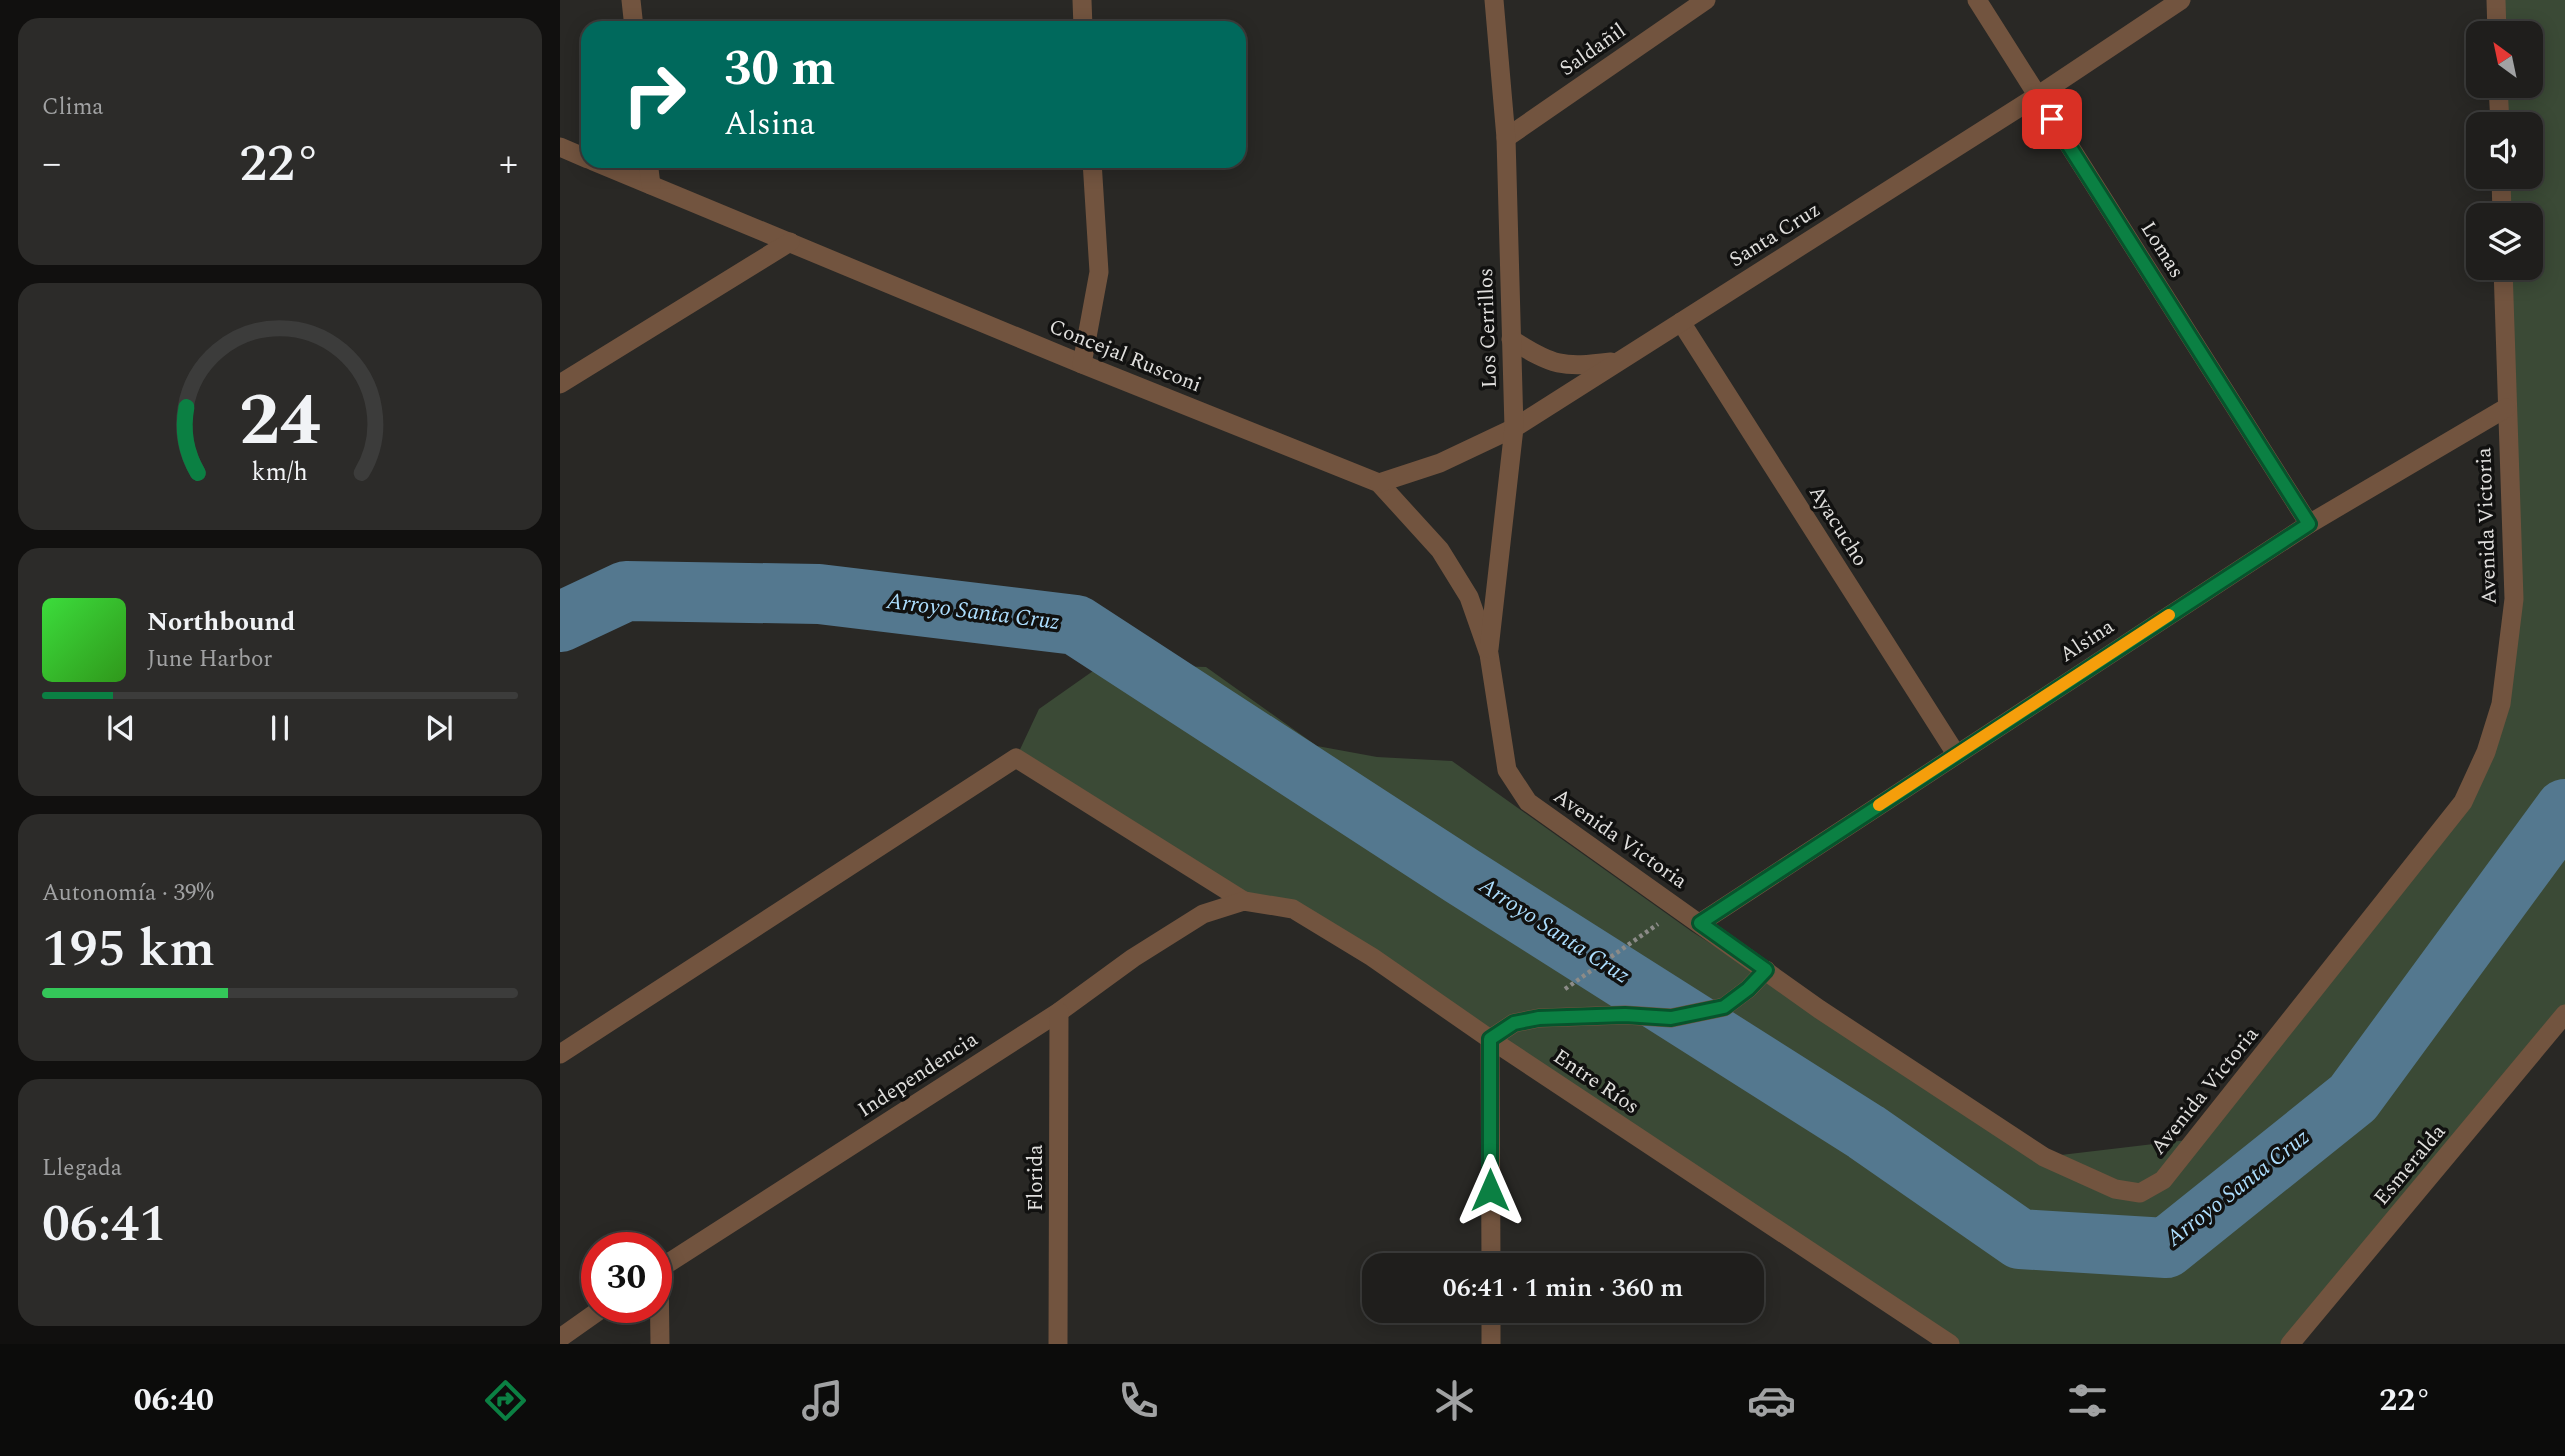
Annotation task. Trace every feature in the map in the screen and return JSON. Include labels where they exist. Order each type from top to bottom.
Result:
[{"type":"street","points":[[631,0],[633,21]]},
{"type":"street","points":[[1082,0],[1083,21]]},
{"type":"street","name":"Los Cerrillos","points":[[1489,654],[1514,428],[1506,138],[1494,0]]},
{"type":"street","name":"Saldañil","points":[[1506,138],[1706,0]]},
{"type":"street","name":"Lomas","points":[[1977,0],[2309,524]]},
{"type":"street","name":"Santa Cruz","points":[[1379,483],[1440,463],[1514,428],[2037,96],[2181,0]]},
{"type":"street","points":[[2496,0],[2497,21]]},
{"type":"street","points":[[560,147],[581,156]]},
{"type":"street","name":"Concejal Rusconi","points":[[610,168],[1082,364],[1379,483],[1440,550],[1468,597],[1489,654],[1499,732]]},
{"type":"street","points":[[649,168],[651,185]]},
{"type":"street","points":[[1082,364],[1099,272],[1092,168]]},
{"type":"street","points":[[560,384],[790,242]]},
{"type":"street","name":"Avenida Victoria","points":[[1499,732],[1507,770],[1528,802],[1819,1009],[2044,1157],[2115,1189],[2140,1194],[2163,1180],[2463,802],[2486,752],[2501,704],[2514,599],[2506,408],[2504,280]]},
{"type":"street","name":"Ayacucho","points":[[1681,322],[1956,754]]},
{"type":"street","points":[[1511,339],[1555,364],[1574,367],[1619,361]]},
{"type":"street","name":"Alsina","points":[[1700,923],[2309,524],[2506,408]]},
{"type":"street","points":[[560,1054],[1016,758],[1244,901]]},
{"type":"street","name":"Entre Ríos","points":[[1203,914],[1244,901],[1293,909],[1373,957],[1490,1039],[1950,1344]]},
{"type":"street","name":"Independencia","points":[[672,1261],[1059,1012],[1133,958],[1203,914]]},
{"type":"street","points":[[1490,1253],[1490,1039],[1514,1023],[1539,1018],[1625,1015],[1671,1018],[1724,1007],[1748,989],[1766,970]]},
{"type":"street","name":"Florida","points":[[1058,1344],[1059,1012]]},
{"type":"street","name":"Esmeralda","points":[[2290,1344],[2565,1014]]},
{"type":"street","points":[[560,1338],[581,1323]]},
{"type":"street","points":[[659,1323],[660,1344]]},
{"type":"street","points":[[1491,1323],[1491,1344]]},
{"type":"path","points":[[1566,988],[1680,909]]},
{"type":"green space","points":[[2496,0],[2565,0],[2565,1014],[2290,1344],[1950,1344],[1293,909],[1244,901],[1016,758],[1039,709],[1103,664],[1206,667],[1317,746],[1377,757],[1452,761],[1691,931],[2044,1157],[2196,1139],[2463,802],[2486,752],[2514,599],[2504,280],[2543,280],[2543,203],[2502,203],[2501,189],[2543,189],[2543,112],[2499,112],[2499,98],[2543,98],[2543,21],[2497,21]]},
{"type":"waterway","name":"Arroyo Santa Cruz","points":[[560,622],[626,591],[819,594],[1076,625],[1462,876],[1866,1132],[2020,1239],[2166,1248],[2353,1098],[2565,809]]},
{"type":"slow traffic","points":[[1879,805],[2169,615]]},
{"type":"route","points":[[1490,1190],[1490,1039],[1514,1023],[1539,1018],[1569,1015],[1671,1018],[1724,1007],[1748,989],[1766,970],[1700,923],[2309,524],[2052,119]]}]
